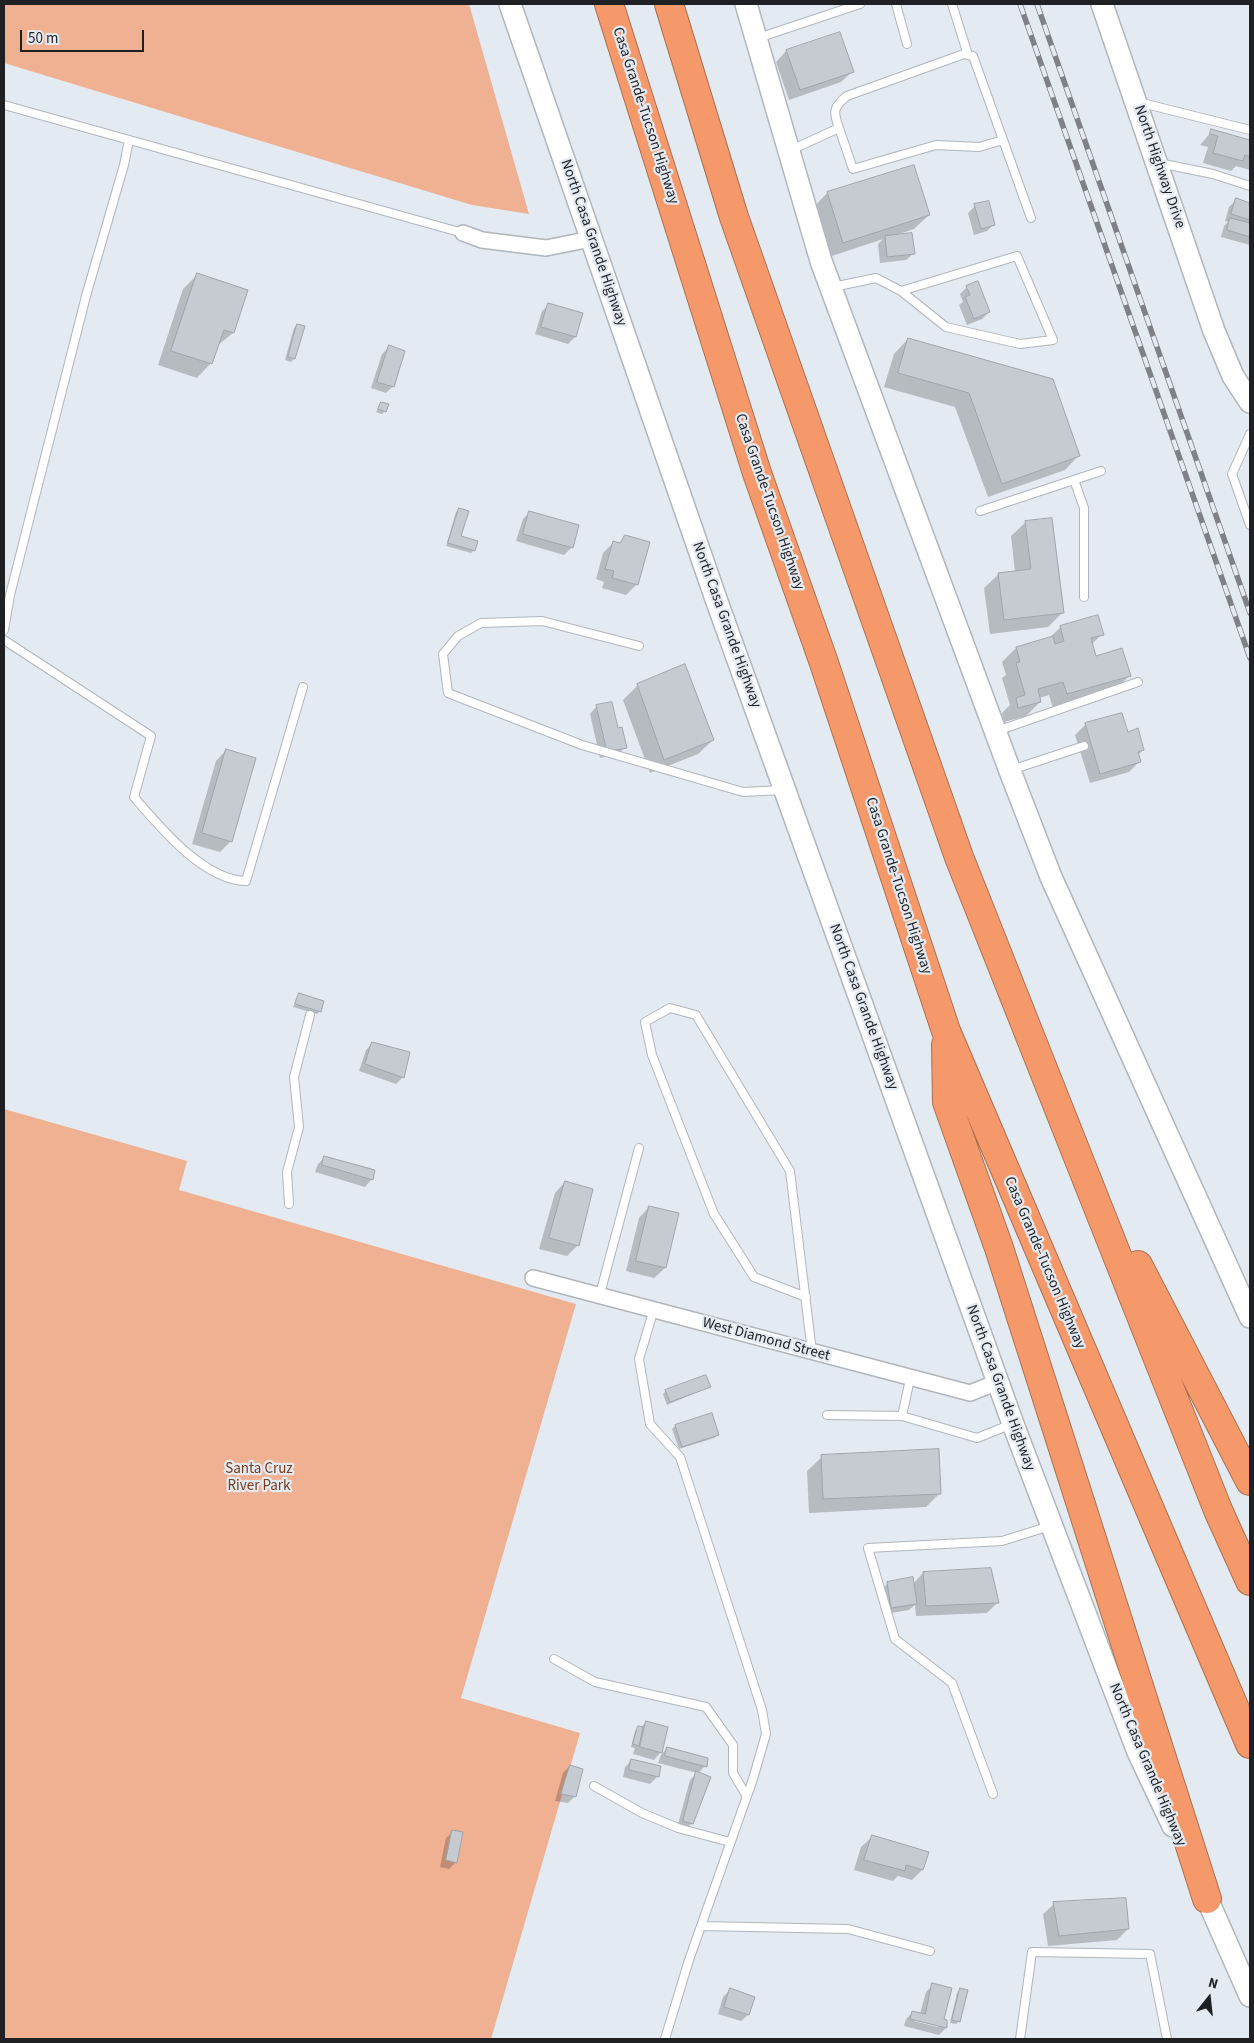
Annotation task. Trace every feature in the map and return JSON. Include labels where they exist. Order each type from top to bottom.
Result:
[{"type":"highway","name":"Casa Grande-Tucson Highway","points":[[609,4],[757,473],[824,663],[946,1031],[1250,1744]]},
{"type":"highway","points":[[669,4],[734,217],[959,858],[1218,1510],[1250,1581]]},
{"type":"highway","points":[[946,1031],[947,1102],[999,1248],[1207,1899]]},
{"type":"highway","points":[[1084,1173],[1101,1195],[1250,1481]]},
{"type":"main road","name":"North Casa Grande Highway","points":[[510,4],[785,790],[1013,1424],[1138,1752],[1250,1996]]},
{"type":"main road","points":[[746,4],[831,287],[995,732],[1051,877],[1250,1317]]},
{"type":"main road","name":"North Highway Drive","points":[[1102,4],[1214,331],[1233,376],[1250,402]]},
{"type":"street","points":[[463,233],[482,240],[546,248],[591,239]]},
{"type":"street","name":"West Diamond Street","points":[[533,1278],[600,1294],[910,1379],[970,1393],[998,1382]]},
{"type":"lane","points":[[756,39],[860,4]]},
{"type":"lane","points":[[896,4],[907,44]]},
{"type":"lane","points":[[952,4],[968,55]]},
{"type":"lane","points":[[1002,140],[979,147],[936,145],[853,169],[834,114],[836,105],[846,96],[964,54],[973,56],[1031,218]]},
{"type":"lane","points":[[1136,101],[1250,130]]},
{"type":"lane","points":[[4,105],[463,233]]},
{"type":"lane","points":[[789,151],[839,128]]},
{"type":"lane","points":[[4,630],[13,585],[81,315],[124,165],[129,140]]},
{"type":"lane","points":[[1157,163],[1213,174],[1250,186]]},
{"type":"lane","points":[[831,287],[876,278],[902,291],[946,327],[1020,344],[1053,340],[1017,256],[902,291]]},
{"type":"lane","points":[[1250,434],[1232,474],[1250,525]]},
{"type":"lane","points":[[980,510],[1101,471]]},
{"type":"lane","points":[[1074,480],[1084,508],[1084,597]]},
{"type":"lane","points":[[639,646],[542,622],[481,623],[458,636],[442,654],[448,693],[582,745],[743,792],[785,790]]},
{"type":"lane","points":[[4,640],[151,736],[134,797],[172,840],[231,881],[246,881],[302,687]]},
{"type":"lane","points":[[995,732],[1138,682]]},
{"type":"lane","points":[[1010,771],[1084,746]]},
{"type":"lane","points":[[806,1297],[754,1276],[714,1214],[652,1055],[645,1022],[670,1008],[696,1015],[790,1171],[806,1297],[812,1352]]},
{"type":"lane","points":[[289,1204],[287,1172],[299,1127],[294,1077],[310,1015]]},
{"type":"lane","points":[[600,1294],[639,1148]]},
{"type":"lane","points":[[654,1309],[639,1359],[650,1424],[680,1458],[762,1710],[766,1734],[753,1779],[701,1926],[665,2039]]},
{"type":"lane","points":[[902,1416],[910,1379]]},
{"type":"lane","points":[[828,1415],[902,1416],[977,1438],[1013,1424]]},
{"type":"lane","points":[[993,1794],[952,1683],[895,1639],[868,1548],[1002,1541],[1051,1526]]},
{"type":"lane","points":[[554,1659],[595,1682],[706,1707],[734,1745],[733,1773],[746,1795]]},
{"type":"lane","points":[[594,1786],[642,1813],[678,1828],[730,1842]]},
{"type":"lane","points":[[701,1926],[848,1930],[930,1951]]},
{"type":"lane","points":[[1020,2039],[1032,1952],[1150,1954],[1167,2039]]},
{"type":"green space","points":[[4,4],[469,4],[529,214],[472,205],[4,63]]},
{"type":"green space","name":"Santa Cruz River Park","points":[[4,1109],[187,1161],[179,1190],[576,1304],[461,1698],[580,1733],[491,2039],[4,2039]]},
{"type":"building","points":[[840,32],[854,72],[800,90],[786,50]]},
{"type":"building","points":[[1211,129],[1250,140],[1250,157],[1245,155],[1243,161],[1213,153],[1218,136],[1210,134]]},
{"type":"building","points":[[914,165],[930,215],[843,243],[827,192]]},
{"type":"building","points":[[1236,198],[1250,203],[1250,220],[1231,214]]},
{"type":"building","points":[[989,201],[995,225],[981,229],[974,204]]},
{"type":"building","points":[[1230,218],[1250,223],[1250,237],[1227,230]]},
{"type":"building","points":[[912,233],[915,254],[887,257],[885,236]]},
{"type":"building","points":[[197,273],[248,290],[234,333],[224,330],[212,364],[171,351]]},
{"type":"building","points":[[978,281],[990,312],[974,319],[965,297],[970,295],[966,286]]},
{"type":"building","points":[[548,303],[583,313],[576,337],[541,327]]},
{"type":"building","points":[[297,324],[305,326],[295,359],[288,357]]},
{"type":"building","points":[[908,338],[1053,379],[1080,456],[1002,484],[969,393],[898,373]]},
{"type":"building","points":[[389,345],[405,351],[394,387],[377,382]]},
{"type":"building","points":[[381,402],[389,404],[386,412],[378,409]]},
{"type":"building","points":[[459,508],[469,511],[461,536],[478,541],[475,551],[448,543]]},
{"type":"building","points":[[529,511],[579,525],[573,548],[523,534]]},
{"type":"building","points":[[1052,518],[1064,613],[1004,620],[998,573],[1031,569],[1025,521]]},
{"type":"building","points":[[625,535],[650,542],[638,585],[612,578],[614,571],[605,569],[613,541],[620,543]]},
{"type":"building","points":[[1098,615],[1104,635],[1091,638],[1096,656],[1122,648],[1131,676],[1067,694],[1063,682],[1038,689],[1041,702],[1018,708],[1016,698],[1025,695],[1016,663],[1020,662],[1016,647],[1053,636],[1055,644],[1064,641],[1060,626]]},
{"type":"building","points":[[685,664],[714,740],[664,760],[637,684]]},
{"type":"building","points":[[612,702],[618,728],[622,727],[627,748],[607,752],[596,705]]},
{"type":"building","points":[[1122,713],[1128,732],[1138,728],[1144,750],[1138,752],[1141,762],[1100,774],[1085,723]]},
{"type":"building","points":[[226,749],[256,758],[232,842],[202,833]]},
{"type":"building","points":[[299,993],[324,1001],[321,1012],[295,1004]]},
{"type":"building","points":[[372,1042],[410,1052],[404,1078],[365,1064]]},
{"type":"building","points":[[324,1156],[375,1170],[373,1180],[322,1165]]},
{"type":"building","points":[[565,1181],[593,1189],[579,1246],[549,1238]]},
{"type":"building","points":[[649,1206],[679,1213],[666,1268],[636,1261]]},
{"type":"building","points":[[706,1375],[711,1387],[670,1402],[665,1390]]},
{"type":"building","points":[[712,1413],[719,1435],[682,1447],[675,1425]]},
{"type":"building","points":[[939,1449],[941,1494],[823,1499],[821,1455]]},
{"type":"building","points":[[991,1568],[999,1603],[926,1606],[923,1572]]},
{"type":"building","points":[[913,1577],[917,1604],[891,1608],[887,1582]]},
{"type":"building","points":[[646,1721],[668,1727],[662,1753],[640,1747]]},
{"type":"building","points":[[638,1726],[643,1727],[639,1746],[633,1744]]},
{"type":"building","points":[[667,1747],[708,1758],[707,1767],[665,1756]]},
{"type":"building","points":[[631,1759],[661,1766],[659,1777],[629,1770]]},
{"type":"building","points":[[570,1765],[583,1769],[576,1797],[561,1794]]},
{"type":"building","points":[[696,1771],[711,1777],[693,1824],[683,1821]]},
{"type":"building","points":[[452,1830],[463,1832],[457,1863],[446,1860]]},
{"type":"building","points":[[872,1835],[929,1852],[923,1870],[906,1865],[905,1871],[864,1860]]},
{"type":"building","points":[[1126,1898],[1129,1929],[1059,1936],[1053,1902]]},
{"type":"building","points":[[932,1983],[952,1988],[944,2019],[947,2020],[947,2028],[910,2019],[912,2011],[925,2014]]},
{"type":"building","points":[[730,1988],[755,1997],[749,2015],[724,2007]]},
{"type":"building","points":[[960,1988],[968,1990],[960,2022],[952,2020]]},
{"type":"railway","points":[[1020,4],[1250,658]]},
{"type":"railway","points":[[1037,4],[1250,613]]}]
